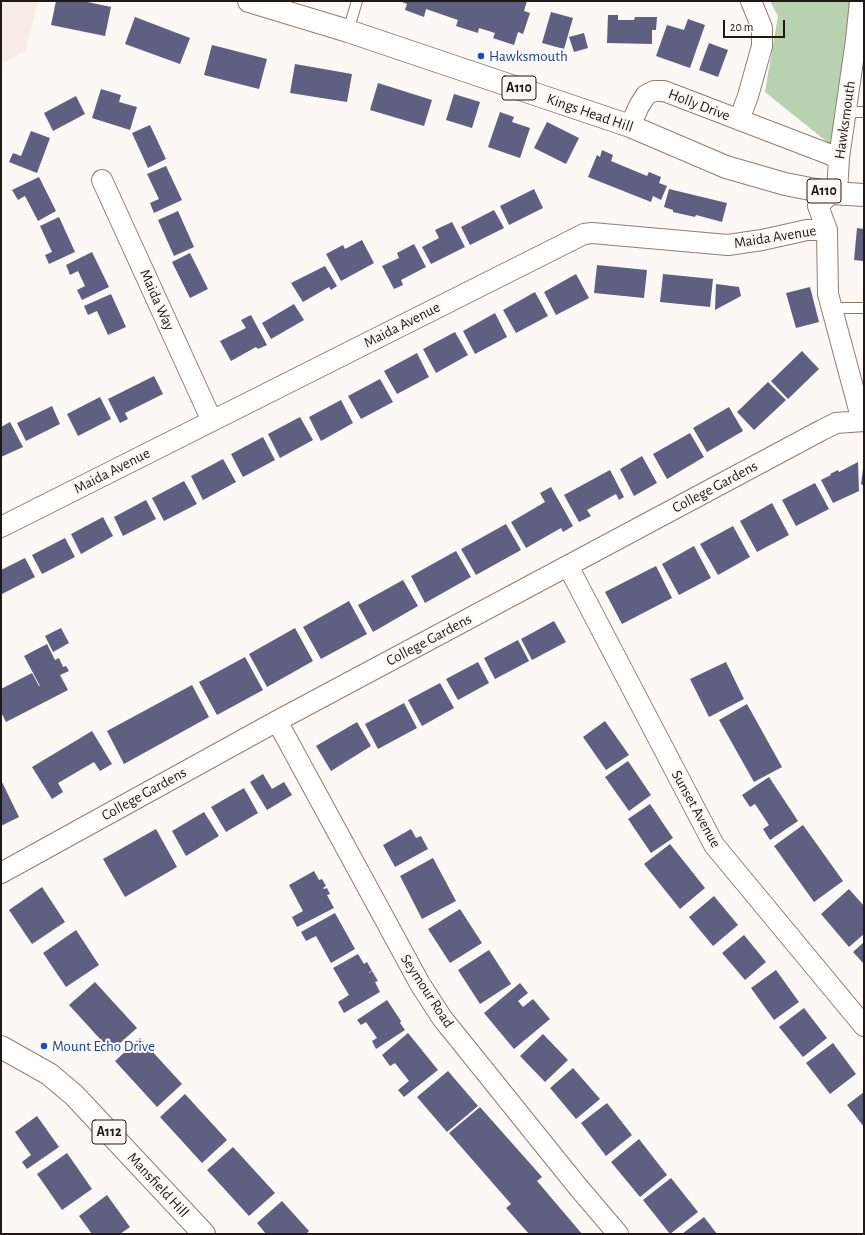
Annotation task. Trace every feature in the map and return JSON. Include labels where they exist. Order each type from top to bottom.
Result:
[{"type":"main road","name":"Kings Head Hill","points":[[249,1],[348,31],[630,126],[726,167],[785,184],[864,195]]},
{"type":"main road","name":"Mansfield Hill","points":[[1,1047],[49,1074],[74,1095],[204,1234]]},
{"type":"street","name":"Holly Drive","points":[[738,120],[748,96],[762,46],[762,28],[751,1]]},
{"type":"street","name":"Hawksmouth","points":[[834,192],[839,158],[855,112],[856,40],[860,1]]},
{"type":"street","name":"Holly Drive","points":[[630,126],[646,95],[654,91],[664,91],[839,158]]},
{"type":"street","name":"Maida Way","points":[[102,180],[212,421]]},
{"type":"street","name":"College Gardens","points":[[1,873],[277,721],[822,430],[836,423],[863,421],[828,294],[827,230],[818,206],[834,192]]},
{"type":"street","name":"Maida Avenue","points":[[1,527],[584,234],[592,233],[728,245],[762,240],[807,230],[827,230]]},
{"type":"street","name":"Sunset Avenue","points":[[568,566],[714,846],[864,1026]]},
{"type":"street","name":"Seymour Road","points":[[277,721],[420,984],[442,1018],[578,1187],[618,1234]]},
{"type":"lane","points":[[348,31],[357,1]]},
{"type":"lane","points":[[833,308],[864,308]]},
{"type":"shaded area","points":[[1,1],[38,1],[26,50],[1,65]]},
{"type":"green space","points":[[770,1],[850,1],[832,146],[765,92],[778,16]]},
{"type":"building","points":[[56,1],[83,1],[111,7],[105,36],[51,25]]},
{"type":"building","points":[[400,1],[527,1],[524,11],[530,13],[523,34],[518,32],[514,45],[493,38],[495,33],[479,28],[478,33],[456,26],[458,20],[426,9],[424,17],[405,10],[407,4]]},
{"type":"building","points":[[551,12],[573,18],[564,49],[542,43]]},
{"type":"building","points":[[608,15],[618,15],[618,20],[634,20],[635,17],[657,17],[656,30],[652,30],[652,44],[607,43]]},
{"type":"building","points":[[135,17],[190,38],[180,64],[125,44]]},
{"type":"building","points":[[688,19],[705,25],[690,68],[656,56],[667,25],[684,30]]},
{"type":"building","points":[[584,33],[588,48],[574,52],[569,37]]},
{"type":"building","points":[[709,43],[728,50],[718,77],[699,70]]},
{"type":"building","points":[[212,45],[267,59],[259,89],[204,75]]},
{"type":"building","points":[[295,64],[352,74],[347,102],[290,93]]},
{"type":"building","points":[[378,83],[432,100],[424,126],[370,110]]},
{"type":"building","points":[[101,89],[121,95],[119,102],[137,107],[130,130],[92,118]]},
{"type":"building","points":[[454,94],[480,102],[472,128],[446,120]]},
{"type":"building","points":[[76,96],[85,114],[53,131],[44,113]]},
{"type":"building","points":[[500,112],[514,117],[512,122],[530,128],[520,158],[488,147]]},
{"type":"building","points":[[547,122],[579,138],[566,164],[534,148]]},
{"type":"building","points":[[150,125],[166,159],[148,168],[132,133]]},
{"type":"building","points":[[31,131],[50,138],[37,173],[9,162],[13,153],[21,156]]},
{"type":"building","points":[[602,150],[613,155],[611,161],[647,176],[649,172],[661,177],[659,183],[667,186],[661,200],[653,196],[651,202],[588,177],[597,155],[600,157]]},
{"type":"building","points":[[166,166],[182,200],[154,213],[150,203],[159,199],[147,174]]},
{"type":"building","points":[[39,177],[56,211],[38,221],[25,196],[18,200],[12,190]]},
{"type":"building","points":[[534,189],[543,208],[509,225],[500,206]]},
{"type":"building","points":[[669,189],[727,203],[722,222],[696,215],[695,217],[673,212],[673,210],[664,207]]},
{"type":"building","points":[[494,210],[504,228],[470,245],[461,227]]},
{"type":"building","points":[[178,211],[194,247],[174,256],[158,220]]},
{"type":"building","points":[[59,217],[75,252],[49,264],[45,255],[52,252],[40,226]]},
{"type":"building","points":[[452,222],[465,247],[431,264],[422,247],[439,238],[435,230]]},
{"type":"building","points":[[857,228],[864,229],[864,261],[854,260]]},
{"type":"building","points":[[362,240],[374,263],[341,281],[326,254],[343,245],[345,249]]},
{"type":"building","points":[[414,244],[426,267],[401,280],[403,285],[394,289],[382,266],[399,258],[397,253]]},
{"type":"building","points":[[92,252],[109,287],[82,300],[77,290],[85,286],[78,271],[70,275],[66,265]]},
{"type":"building","points":[[190,253],[208,289],[190,298],[172,262]]},
{"type":"building","points":[[597,265],[647,270],[644,298],[594,293]]},
{"type":"building","points":[[325,266],[337,286],[331,290],[329,287],[303,302],[291,283]]},
{"type":"building","points":[[576,274],[589,298],[556,315],[544,292]]},
{"type":"building","points":[[663,274],[713,279],[710,307],[660,302]]},
{"type":"building","points":[[716,284],[739,287],[741,296],[715,310]]},
{"type":"building","points":[[810,287],[819,322],[796,328],[786,293]]},
{"type":"building","points":[[535,292],[548,316],[516,333],[503,310]]},
{"type":"building","points":[[111,294],[126,327],[108,335],[97,311],[88,315],[84,306]]},
{"type":"building","points":[[294,304],[304,320],[271,339],[262,323]]},
{"type":"building","points":[[495,313],[507,337],[475,354],[463,331]]},
{"type":"building","points":[[251,315],[267,345],[258,349],[256,347],[231,361],[220,341],[246,328],[241,320]]},
{"type":"building","points":[[455,332],[468,355],[436,373],[423,349]]},
{"type":"building","points":[[802,351],[819,369],[788,399],[771,381]]},
{"type":"building","points":[[417,353],[429,377],[397,394],[384,371]]},
{"type":"building","points":[[154,376],[163,394],[125,413],[128,419],[120,423],[108,399]]},
{"type":"building","points":[[380,379],[393,402],[361,419],[348,396]]},
{"type":"building","points":[[768,382],[786,400],[754,430],[737,412]]},
{"type":"building","points":[[100,397],[111,419],[78,436],[67,414]]},
{"type":"building","points":[[341,400],[353,423],[321,441],[309,417]]},
{"type":"building","points":[[52,406],[60,424],[26,441],[17,423]]},
{"type":"building","points":[[729,407],[743,431],[707,452],[693,428]]},
{"type":"building","points":[[300,417],[313,440],[280,458],[268,434]]},
{"type":"building","points":[[10,422],[23,447],[1,457],[1,427]]},
{"type":"building","points":[[690,433],[704,457],[667,479],[653,454]]},
{"type":"building","points":[[263,437],[275,460],[243,477],[231,454]]},
{"type":"building","points":[[642,456],[657,483],[634,496],[620,469]]},
{"type":"building","points":[[223,459],[236,482],[203,500],[191,476]]},
{"type":"building","points":[[858,462],[859,491],[833,503],[821,480],[838,470],[839,472]]},
{"type":"building","points":[[864,469],[864,486],[861,484]]},
{"type":"building","points":[[610,470],[624,497],[619,500],[616,494],[587,510],[591,516],[579,522],[564,495]]},
{"type":"building","points":[[184,481],[197,504],[164,521],[152,498]]},
{"type":"building","points":[[815,483],[829,509],[796,526],[782,500]]},
{"type":"building","points":[[551,487],[573,526],[563,532],[561,528],[526,548],[511,522],[545,502],[540,493]]},
{"type":"building","points":[[146,500],[156,519],[123,536],[114,517]]},
{"type":"building","points":[[772,503],[789,535],[757,552],[740,521]]},
{"type":"building","points":[[103,517],[113,536],[81,554],[71,534]]},
{"type":"building","points":[[506,524],[521,550],[476,575],[461,549]]},
{"type":"building","points":[[733,526],[750,557],[718,575],[700,544]]},
{"type":"building","points":[[65,538],[75,557],[42,574],[32,555]]},
{"type":"building","points":[[694,546],[711,578],[679,595],[662,564]]},
{"type":"building","points":[[456,551],[471,577],[425,603],[411,576]]},
{"type":"building","points":[[25,558],[35,577],[2,594],[1,570]]},
{"type":"building","points":[[656,566],[672,598],[622,624],[605,592]]},
{"type":"building","points":[[403,580],[418,606],[373,632],[358,605]]},
{"type":"building","points":[[349,601],[367,634],[321,659],[303,627]]},
{"type":"building","points":[[554,621],[566,642],[532,660],[521,639]]},
{"type":"building","points":[[61,628],[69,643],[53,652],[45,636]]},
{"type":"building","points":[[295,628],[313,661],[267,687],[249,654]]},
{"type":"building","points":[[518,640],[529,661],[495,679],[484,658]]},
{"type":"building","points":[[47,644],[55,660],[59,658],[63,667],[66,666],[69,671],[60,675],[68,690],[6,722],[1,712],[1,689],[32,673],[40,686],[24,656]]},
{"type":"building","points":[[245,657],[263,690],[217,715],[199,682]]},
{"type":"building","points":[[478,662],[489,683],[458,700],[446,679]]},
{"type":"building","points":[[726,662],[744,699],[709,717],[690,679]]},
{"type":"building","points":[[440,683],[454,708],[422,726],[408,700]]},
{"type":"building","points":[[192,685],[209,717],[124,764],[107,731]]},
{"type":"building","points":[[404,703],[417,728],[378,749],[365,724]]},
{"type":"building","points":[[747,704],[782,767],[754,782],[719,720]]},
{"type":"building","points":[[605,721],[629,755],[606,770],[583,737]]},
{"type":"building","points":[[357,722],[371,746],[331,771],[316,746]]},
{"type":"building","points":[[92,731],[112,764],[100,771],[94,762],[58,783],[63,792],[52,799],[32,767]]},
{"type":"building","points":[[628,761],[651,795],[629,811],[605,777]]},
{"type":"building","points":[[263,774],[272,789],[284,782],[292,795],[267,810],[250,782]]},
{"type":"building","points":[[769,777],[798,821],[770,840],[763,829],[769,825],[755,804],[750,807],[742,795]]},
{"type":"building","points":[[1,780],[19,817],[1,826]]},
{"type":"building","points":[[244,788],[258,813],[226,832],[211,807]]},
{"type":"building","points":[[650,804],[673,838],[651,853],[628,819]]},
{"type":"building","points":[[204,812],[219,836],[186,856],[172,831]]},
{"type":"building","points":[[803,825],[843,881],[814,902],[774,846]]},
{"type":"building","points":[[156,829],[177,867],[125,897],[103,859]]},
{"type":"building","points":[[411,829],[416,838],[421,836],[428,849],[395,867],[383,845]]},
{"type":"building","points":[[670,844],[705,888],[680,909],[644,864]]},
{"type":"building","points":[[433,858],[456,901],[422,919],[400,876]]},
{"type":"building","points":[[314,871],[319,880],[322,879],[326,886],[323,888],[327,888],[330,894],[327,895],[334,908],[297,927],[292,917],[303,911],[289,885]]},
{"type":"building","points":[[42,887],[65,922],[32,944],[9,910]]},
{"type":"building","points":[[849,889],[864,906],[864,934],[849,947],[821,914]]},
{"type":"building","points":[[714,896],[738,925],[713,946],[689,917]]},
{"type":"building","points":[[460,909],[482,943],[450,963],[428,929]]},
{"type":"building","points":[[335,913],[355,949],[331,963],[316,936],[306,941],[301,932]]},
{"type":"building","points":[[76,930],[99,965],[66,987],[43,953]]},
{"type":"building","points":[[744,935],[766,962],[745,980],[722,953]]},
{"type":"building","points":[[864,942],[864,964],[853,952]]},
{"type":"building","points":[[489,950],[511,984],[480,1004],[458,970]]},
{"type":"building","points":[[358,954],[364,964],[367,962],[378,981],[375,982],[380,992],[344,1013],[338,1002],[349,995],[333,968]]},
{"type":"building","points":[[776,970],[799,1002],[774,1020],[751,988]]},
{"type":"building","points":[[95,982],[137,1028],[111,1051],[69,1005]]},
{"type":"building","points":[[520,983],[528,993],[518,1001],[523,1007],[533,999],[550,1019],[514,1049],[484,1013]]},
{"type":"building","points":[[387,1000],[401,1021],[400,1023],[405,1030],[376,1049],[372,1041],[377,1038],[366,1022],[361,1025],[357,1020]]},
{"type":"building","points":[[804,1008],[827,1038],[803,1057],[779,1027]]},
{"type":"building","points":[[408,1033],[438,1070],[404,1097],[398,1090],[409,1081],[395,1063],[390,1066],[382,1055]]},
{"type":"building","points":[[543,1034],[568,1060],[545,1082],[520,1056]]},
{"type":"building","points":[[140,1038],[182,1084],[157,1107],[115,1061]]},
{"type":"building","points":[[833,1043],[856,1074],[830,1094],[806,1063]]},
{"type":"building","points":[[573,1068],[600,1099],[576,1119],[550,1088]]},
{"type":"building","points":[[448,1071],[478,1106],[447,1132],[417,1097]]},
{"type":"building","points":[[864,1092],[864,1127],[847,1105]]},
{"type":"building","points":[[185,1094],[227,1140],[202,1163],[160,1117]]},
{"type":"building","points":[[607,1103],[632,1135],[606,1156],[581,1123]]},
{"type":"building","points":[[480,1107],[542,1177],[537,1181],[582,1234],[529,1234],[506,1208],[511,1204],[449,1133]]},
{"type":"building","points":[[37,1116],[59,1147],[27,1169],[22,1162],[31,1155],[15,1132]]},
{"type":"building","points":[[639,1139],[667,1175],[640,1197],[611,1162]]},
{"type":"building","points":[[233,1147],[275,1193],[249,1216],[207,1170]]},
{"type":"building","points":[[67,1153],[92,1189],[62,1210],[37,1174]]},
{"type":"building","points":[[671,1178],[698,1212],[670,1234],[643,1200]]},
{"type":"building","points":[[107,1195],[130,1227],[120,1234],[92,1234],[79,1216]]},
{"type":"building","points":[[282,1201],[309,1231],[306,1234],[266,1234],[257,1223]]},
{"type":"building","points":[[704,1217],[717,1234],[682,1234]]},
{"type":"place","name":"Hawksmouth","points":[[481,56]]},
{"type":"place","name":"Mount Echo Drive","points":[[44,1046]]}]
